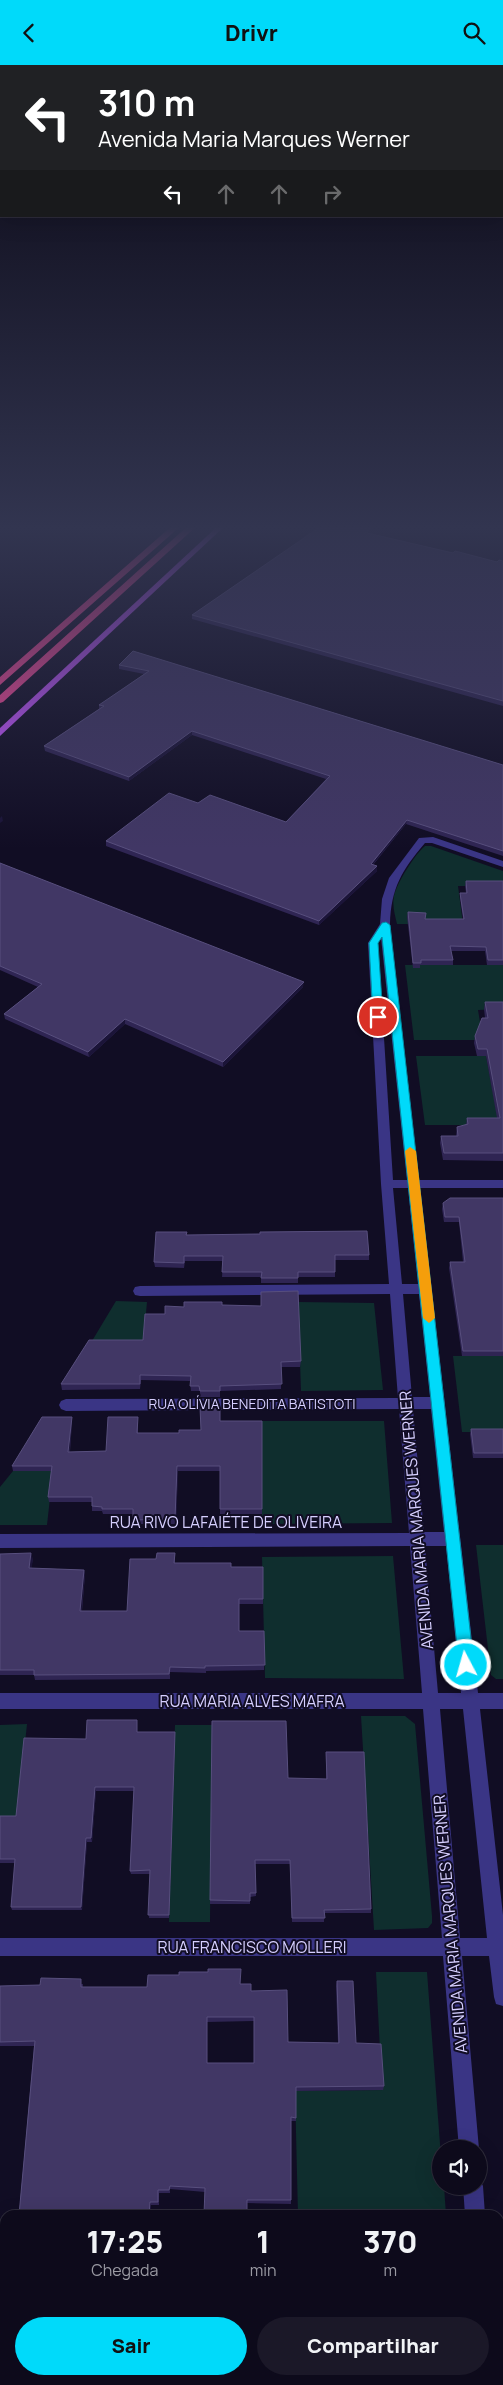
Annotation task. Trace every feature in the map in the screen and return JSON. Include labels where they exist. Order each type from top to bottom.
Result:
[{"type":"highway","points":[[0,682],[57,632]]},
{"type":"highway","points":[[0,700],[75,632]]},
{"type":"main road","points":[[0,733],[108,632]]},
{"type":"street","points":[[503,864],[433,840],[422,840],[402,863],[390,883],[385,902],[470,1701],[500,1947],[503,1997]]},
{"type":"street","name":"AVENIDA MARIA MARQUES WERNER","points":[[386,925],[373,943],[388,1184],[468,2140]]},
{"type":"street","points":[[388,1184],[503,1184]]},
{"type":"street","points":[[140,1291],[426,1289]]},
{"type":"street","name":"RUA OLÍVIA BENEDITA BATISTOTI","points":[[66,1405],[438,1403]]},
{"type":"street","name":"RUA RIVO LAFAIÉTE DE OLIVEIRA","points":[[0,1541],[453,1539]]},
{"type":"street","name":"RUA MARIA ALVES MAFRA","points":[[0,1701],[503,1701]]},
{"type":"street","name":"RUA FRANCISCO MOLLERI","points":[[0,1947],[500,1947]]},
{"type":"street","points":[[473,2195],[474,2210]]},
{"type":"green space","points":[[425,846],[431,846],[503,871],[503,886],[458,886],[463,924],[397,924],[393,903],[396,890],[402,877]]},
{"type":"green space","points":[[405,965],[503,965],[503,1009],[478,1010],[483,1040],[414,1040]]},
{"type":"green space","points":[[416,1056],[486,1056],[499,1125],[425,1125]]},
{"type":"green space","points":[[116,1301],[147,1302],[143,1346],[89,1346]]},
{"type":"green space","points":[[298,1302],[374,1303],[383,1390],[301,1391]]},
{"type":"green space","points":[[453,1356],[503,1356],[503,1432],[462,1432]]},
{"type":"green space","points":[[262,1421],[384,1421],[392,1523],[262,1524]]},
{"type":"green space","points":[[13,1471],[53,1471],[47,1525],[0,1525],[0,1487]]},
{"type":"green space","points":[[476,1545],[503,1545],[503,1679],[496,1679],[491,1675]]},
{"type":"green space","points":[[393,1556],[404,1679],[265,1678],[262,1557]]},
{"type":"green space","points":[[361,1716],[405,1716],[415,1724],[432,1916],[432,1923],[428,1928],[374,1930]]},
{"type":"green space","points":[[27,1724],[17,1820],[0,1820],[0,1725]]},
{"type":"green space","points":[[175,1725],[212,1725],[210,1922],[169,1922]]},
{"type":"green space","points":[[376,1972],[427,1972],[440,2140],[432,2140],[432,2195],[445,2195],[446,2210],[298,2210],[295,2091],[382,2090]]},
{"type":"building","points":[[254,632],[503,632],[503,701]]},
{"type":"building","points":[[133,651],[503,765],[503,851],[407,820],[371,864],[377,866],[319,921],[106,841],[169,793],[198,803],[210,795],[286,822],[330,776],[192,731],[129,777],[44,746],[104,706],[99,705],[149,671],[119,665]]},
{"type":"building","points":[[0,863],[304,982],[223,1062],[125,1019],[88,1052],[4,1014],[42,984],[0,966]]},
{"type":"building","points":[[466,881],[503,881],[503,960],[488,960],[486,947],[450,946],[453,960],[421,960],[421,963],[413,963],[408,912],[426,913],[425,919],[464,919],[460,893],[467,893]]},
{"type":"building","points":[[485,1002],[503,1002],[503,1153],[444,1153],[441,1136],[458,1136],[457,1127],[468,1124],[467,1118],[500,1118],[487,1049],[478,1049],[475,1036],[482,1018],[488,1018]]},
{"type":"building","points":[[450,1198],[503,1198],[503,1351],[463,1351],[450,1262],[465,1262],[459,1217],[445,1217],[443,1203]]},
{"type":"building","points":[[367,1231],[369,1255],[335,1255],[335,1272],[298,1272],[298,1278],[261,1278],[262,1272],[222,1272],[223,1256],[184,1256],[184,1263],[154,1262],[156,1232],[187,1232],[186,1235]]},
{"type":"building","points":[[298,1291],[301,1361],[281,1362],[282,1384],[220,1386],[220,1391],[200,1391],[199,1386],[190,1386],[191,1376],[140,1375],[140,1384],[61,1384],[89,1340],[143,1340],[145,1314],[165,1314],[165,1306],[184,1307],[184,1302],[222,1302],[222,1305],[261,1306],[261,1292]]},
{"type":"building","points":[[200,1407],[220,1407],[220,1421],[262,1421],[262,1509],[220,1509],[220,1466],[177,1466],[175,1519],[133,1520],[133,1509],[102,1509],[102,1507],[92,1506],[92,1497],[48,1497],[52,1466],[12,1466],[42,1417],[72,1417],[68,1452],[106,1451],[108,1417],[138,1417],[137,1433],[179,1433],[179,1430],[201,1430]]},
{"type":"building","points":[[471,1429],[503,1429],[503,1453],[474,1453]]},
{"type":"building","points":[[31,1553],[29,1568],[84,1570],[80,1611],[127,1611],[130,1559],[156,1559],[157,1553],[175,1553],[174,1563],[231,1563],[231,1567],[263,1567],[263,1599],[239,1599],[239,1631],[264,1631],[265,1665],[205,1666],[205,1668],[170,1667],[169,1674],[34,1675],[34,1670],[0,1670],[0,1554]]},
{"type":"building","points":[[87,1720],[137,1720],[137,1732],[175,1732],[169,1915],[148,1915],[150,1870],[130,1871],[134,1787],[95,1787],[91,1838],[86,1838],[81,1907],[11,1907],[15,1859],[0,1859],[0,1816],[16,1816],[24,1738],[86,1739]]},
{"type":"building","points":[[212,1721],[286,1721],[288,1778],[327,1779],[326,1752],[364,1752],[371,1909],[324,1910],[325,1918],[292,1918],[290,1860],[255,1860],[256,1893],[250,1893],[250,1901],[210,1900]]},
{"type":"building","points":[[208,1969],[241,1969],[240,1984],[251,1984],[251,1991],[287,1990],[288,2042],[339,2043],[337,1981],[353,1981],[356,2043],[381,2044],[384,2086],[296,2087],[296,2118],[291,2117],[291,2200],[247,2200],[247,2210],[204,2210],[205,2188],[170,2186],[169,2190],[158,2190],[158,2202],[150,2202],[149,2210],[19,2210],[35,2041],[0,2042],[0,1986],[40,1985],[41,1978],[81,1979],[81,1987],[147,1987],[148,1975],[179,1975],[179,1972],[208,1972]],"holes":[[[207,2017],[254,2017],[254,2063],[207,2063]]]},
{"type":"slow traffic","points":[[410,1151],[429,1318]]},
{"type":"route","points":[[378,1017],[373,943],[386,925],[466,1665]]}]
